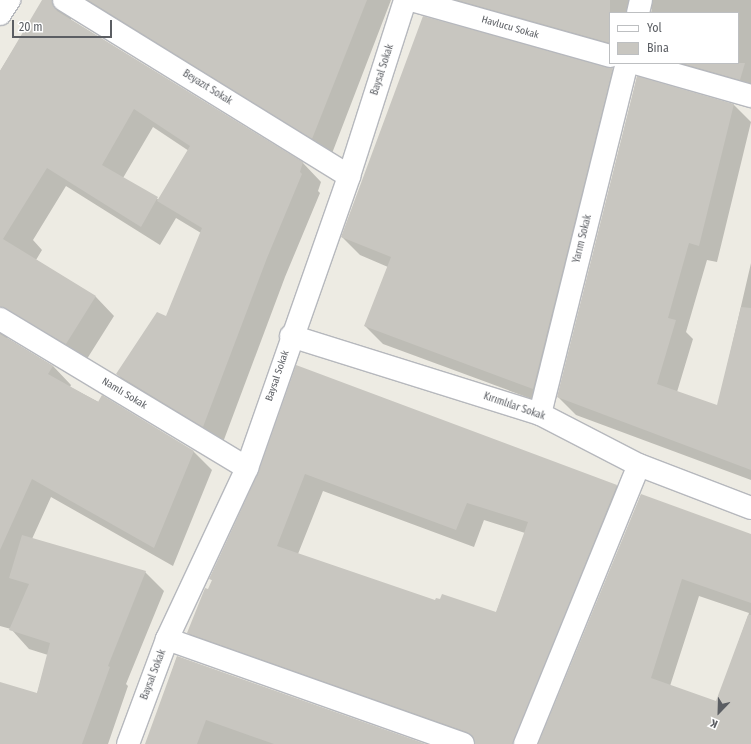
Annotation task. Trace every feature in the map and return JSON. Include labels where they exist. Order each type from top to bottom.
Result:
[{"type":"street","points":[[0,14],[9,0]]},
{"type":"street","name":"Beyazıt Sokak","points":[[64,0],[350,176]]},
{"type":"street","name":"Baysal Sokak","points":[[128,744],[167,639],[247,468],[291,336],[350,176],[406,0]]},
{"type":"street","name":"Havlucu Sokak","points":[[411,0],[609,56]]},
{"type":"street","points":[[638,12],[641,0]]},
{"type":"street","name":"Yarım Sokak","points":[[540,414],[627,64]]},
{"type":"street","points":[[639,64],[751,96]]},
{"type":"street","name":"Namlı Sokak","points":[[0,319],[247,468]]},
{"type":"street","name":"Kırımlılar Sokak","points":[[291,336],[540,414],[639,465],[751,508]]},
{"type":"street","points":[[525,744],[639,465]]},
{"type":"street","points":[[167,639],[463,744]]},
{"type":"building","points":[[42,0],[52,0],[57,11],[303,162],[300,172],[302,174],[267,258],[203,427],[116,374],[157,312],[166,316],[202,228],[157,201],[190,146],[134,109],[102,165],[158,197],[141,227],[47,168],[3,239],[96,296],[66,344],[0,307],[0,71]]},
{"type":"building","points":[[88,0],[367,0],[312,139]]},
{"type":"building","points":[[457,0],[610,0],[609,43]]},
{"type":"building","points":[[423,16],[613,68],[533,389],[364,326],[391,257],[341,237]]},
{"type":"building","points":[[745,63],[740,80],[684,64]]},
{"type":"building","points":[[637,76],[734,104],[699,246],[689,243],[668,318],[676,320],[657,384],[717,405],[741,307],[751,308],[751,470],[557,397]]},
{"type":"building","points":[[0,334],[53,366],[48,374],[98,402],[102,395],[194,451],[154,548],[32,479],[0,550]]},
{"type":"building","points":[[296,365],[617,485],[513,744],[475,744],[473,736],[467,732],[187,633],[205,588],[208,589],[212,580],[209,579],[258,473]],"holes":[[[305,474],[456,530],[467,503],[528,522],[496,612],[442,594],[440,599],[436,598],[435,600],[277,546]]]},
{"type":"building","points":[[641,494],[751,534],[751,603],[682,579],[651,678],[716,701],[748,615],[751,615],[751,744],[538,744]]},
{"type":"building","points":[[22,535],[146,571],[108,666],[110,667],[82,744],[0,744],[0,682],[37,693],[50,643],[9,630],[29,584],[9,578]]},
{"type":"building","points":[[177,656],[426,744],[274,744],[206,720],[197,744],[145,744]]}]
